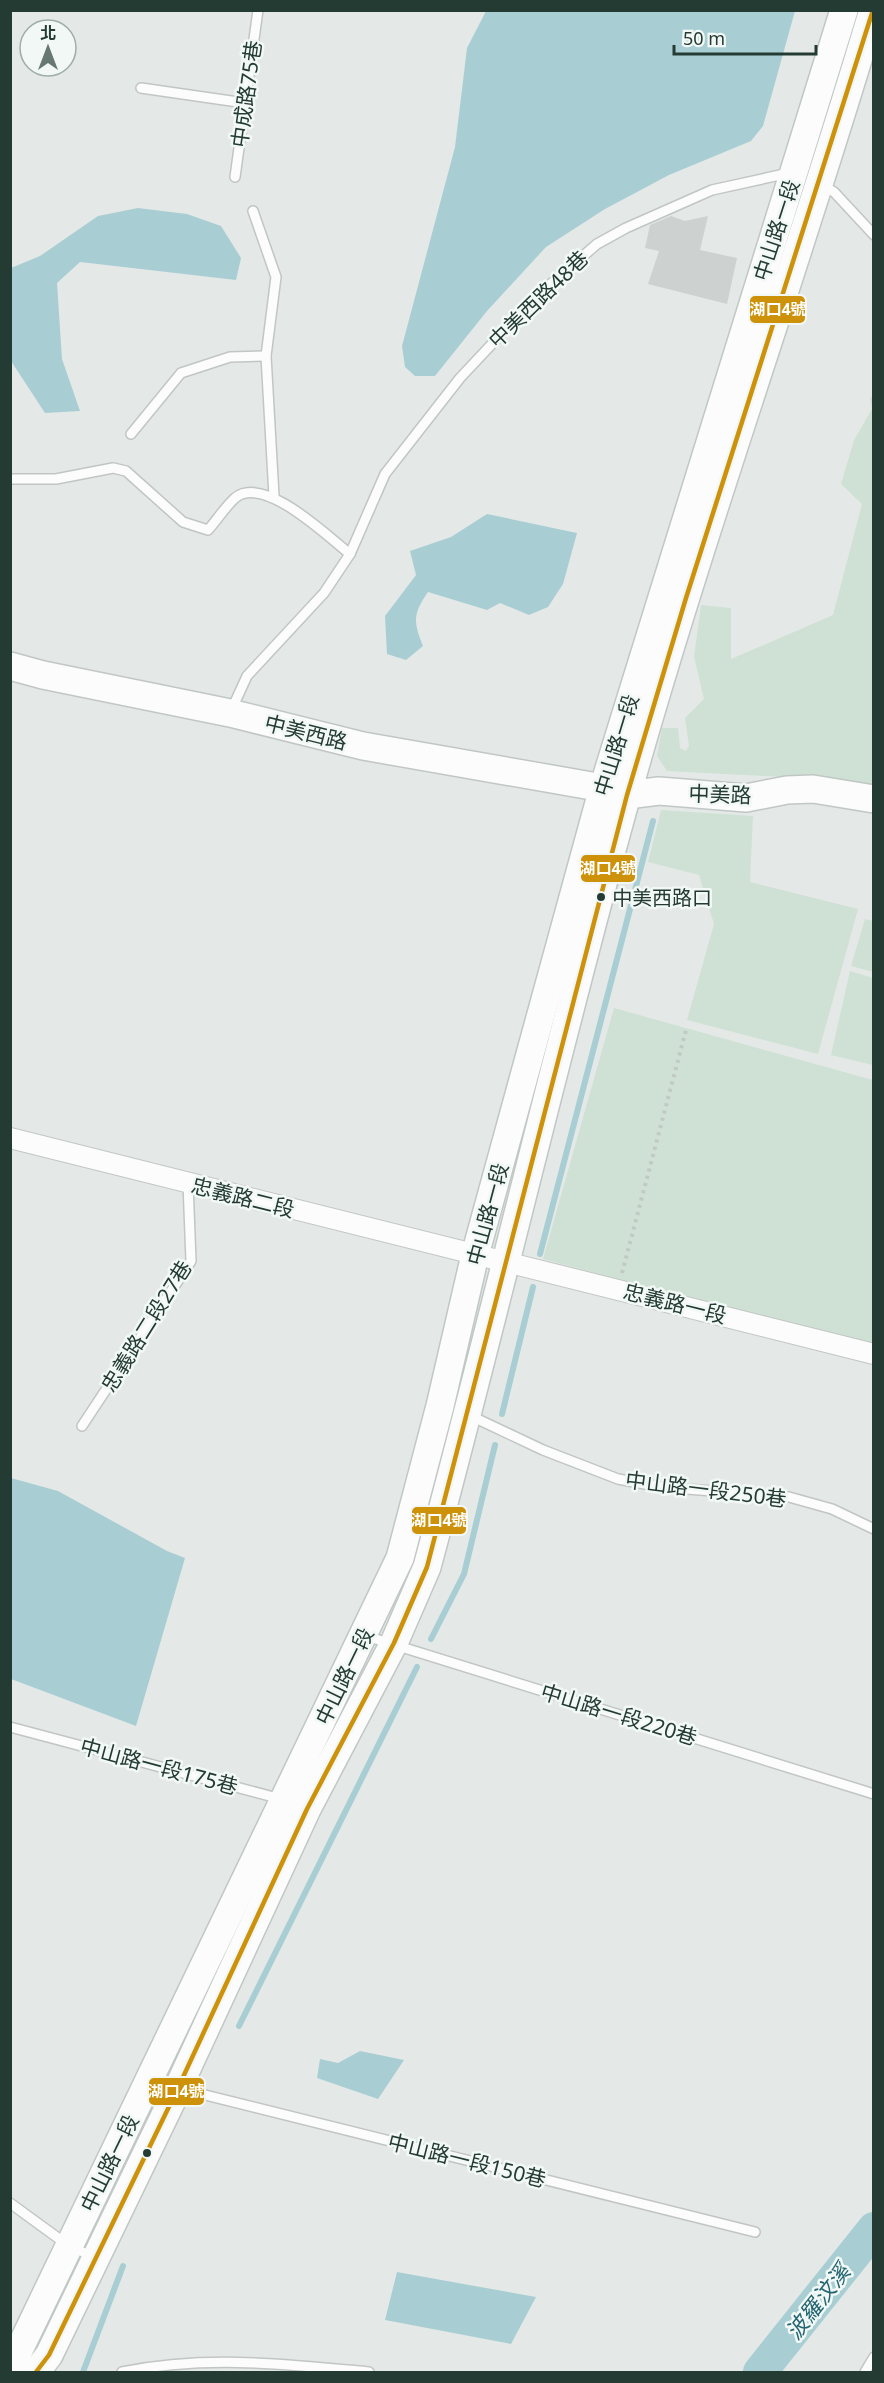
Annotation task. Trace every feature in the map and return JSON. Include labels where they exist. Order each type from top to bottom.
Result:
[{"type":"street","name":"中山路一段","points":[[703,501],[784,294],[844,10]]},
{"type":"street","name":"中山路一段","points":[[10,2370],[69,2246],[295,1804],[394,1643],[427,1567],[454,1410],[475,1255],[703,501],[759,285],[807,178],[873,10]]},
{"type":"street","points":[[759,285],[784,294]]},
{"type":"street","name":"中美西路","points":[[10,666],[43,675],[230,713],[363,746],[615,791]]},
{"type":"street","name":"中美路","points":[[615,791],[658,791],[746,798],[787,790],[813,789],[873,799]]},
{"type":"street","name":"中山路一段","points":[[36,2373],[49,2355],[178,2088],[364,1635],[400,1558],[504,1263],[615,791]]},
{"type":"street","name":"忠義路二段","points":[[10,1138],[475,1255]]},
{"type":"street","name":"忠義路一段","points":[[475,1255],[873,1354]]},
{"type":"lane","name":"中成路75巷","points":[[235,177],[258,10]]},
{"type":"lane","points":[[141,88],[245,103]]},
{"type":"lane","points":[[807,178],[834,192],[873,235]]},
{"type":"lane","name":"中美西路48巷","points":[[230,713],[247,676],[324,593],[350,554],[385,474],[460,378],[568,266],[597,244],[669,207],[735,183],[807,178]]},
{"type":"lane","points":[[253,211],[276,277],[266,356],[274,496]]},
{"type":"lane","points":[[131,434],[181,373],[230,357],[266,356]]},
{"type":"lane","points":[[10,479],[56,479],[112,468],[126,471],[183,522],[208,530],[236,497],[252,493],[274,496],[350,554]]},
{"type":"lane","name":"忠義路二段27巷","points":[[82,1426],[191,1261],[188,1184]]},
{"type":"lane","name":"中山路一段250巷","points":[[454,1410],[543,1450],[618,1479],[683,1490],[789,1497],[832,1509],[873,1529]]},
{"type":"lane","name":"中山路一段220巷","points":[[364,1635],[873,1794]]},
{"type":"lane","name":"中山路一段175巷","points":[[10,1726],[295,1804]]},
{"type":"lane","name":"中山路一段150巷","points":[[178,2088],[755,2232]]},
{"type":"lane","points":[[10,2203],[69,2246],[96,2258]]},
{"type":"lane","points":[[865,2373],[873,2357]]},
{"type":"lane","points":[[122,2373],[165,2364],[200,2361],[299,2364],[369,2372]]},
{"type":"lane","points":[[10,2370],[17,2373]]},
{"type":"path","points":[[613,1288],[619,1284],[686,1030]]},
{"type":"green space","points":[[873,395],[873,787],[843,780],[667,771],[657,756],[662,728],[678,728],[680,748],[686,751],[689,746],[685,718],[704,699],[694,657],[701,605],[731,608],[731,659],[833,615],[862,504],[841,484],[854,440],[872,409],[870,398]]},
{"type":"green space","points":[[661,810],[753,816],[750,882],[858,909],[818,1054],[687,1020],[714,924],[699,875],[648,862]]},
{"type":"green space","points":[[865,919],[873,921],[873,972],[851,966]]},
{"type":"green space","points":[[850,971],[873,978],[873,1065],[831,1055]]},
{"type":"green space","points":[[614,1008],[873,1080],[873,1355],[723,1317],[676,1291],[663,1291],[543,1259]]},
{"type":"water","points":[[486,11],[795,11],[763,126],[751,141],[669,175],[605,209],[546,247],[487,311],[435,376],[415,376],[405,367],[402,346],[455,147],[467,48]]},
{"type":"water","points":[[138,208],[187,214],[221,226],[241,258],[236,280],[80,262],[57,283],[62,359],[80,411],[45,413],[11,361],[11,268],[40,256],[98,216]]},
{"type":"water","points":[[487,514],[577,533],[563,584],[548,607],[529,615],[500,603],[487,610],[428,592],[419,606],[416,618],[417,630],[423,646],[406,660],[387,654],[385,616],[416,575],[410,551],[451,537]]},
{"type":"water","points":[[11,1478],[58,1491],[167,1551],[185,1558],[136,1726],[11,1679]]},
{"type":"water","points":[[360,2051],[404,2060],[378,2099],[317,2078],[320,2059],[338,2063]]},
{"type":"water","points":[[397,2272],[536,2297],[511,2344],[385,2320]]},
{"type":"building","points":[[671,216],[685,221],[708,216],[700,250],[737,258],[727,304],[648,284],[659,251],[645,248],[650,225]]},
{"type":"waterway","points":[[540,1254],[653,821]]},
{"type":"waterway","points":[[502,1414],[533,1287]]},
{"type":"waterway","points":[[431,1639],[464,1574],[495,1445]]},
{"type":"waterway","points":[[239,2026],[417,1667]]},
{"type":"waterway","name":"波羅汶溪","points":[[760,2372],[874,2229]]},
{"type":"waterway","points":[[83,2372],[123,2266]]},
{"type":"transit line","name":"湖口4號","points":[[36,2372],[49,2355],[178,2088],[307,1809],[394,1643],[427,1567],[627,795],[686,598],[873,10]]},
{"type":"place","name":"中美西路口","points":[[601,897]]}]
